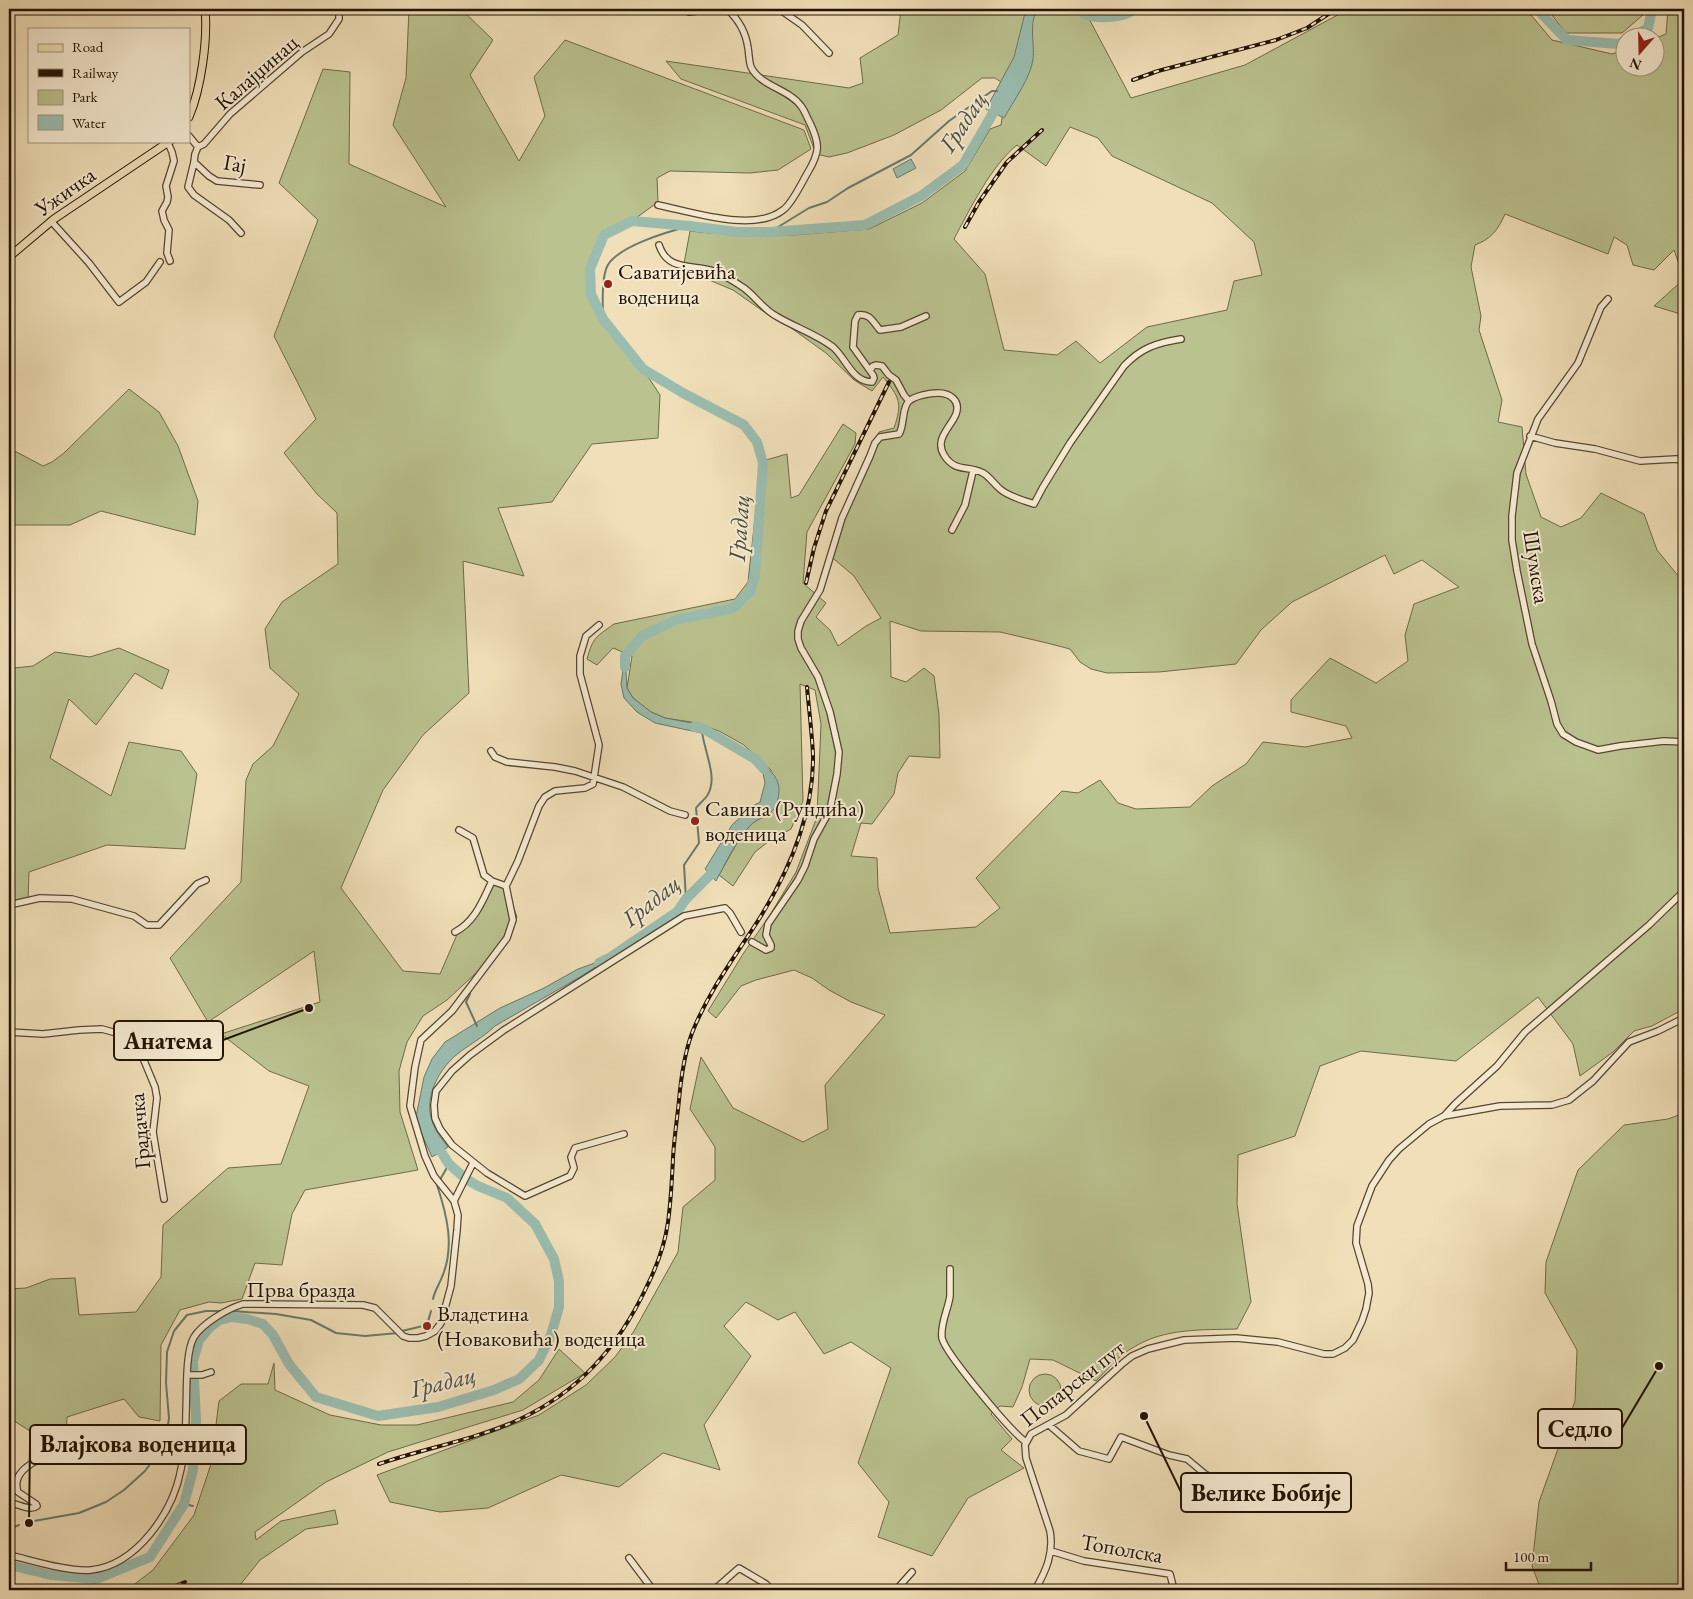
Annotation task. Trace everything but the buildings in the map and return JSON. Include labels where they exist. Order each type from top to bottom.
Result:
[{"type":"main road","points":[[190,114],[195,100],[204,53],[206,29],[204,9]]},
{"type":"main road","name":"Ужичка","points":[[9,257],[51,221],[169,142]]},
{"type":"street","name":"Калајџинац","points":[[198,147],[204,144],[230,114],[295,58],[329,34],[339,19],[339,9]]},
{"type":"street","points":[[685,9],[689,12],[699,9]]},
{"type":"street","points":[[658,205],[734,221],[756,221],[770,218],[785,209],[816,159],[818,149],[817,138],[801,105],[785,92],[763,80],[751,66],[746,36],[733,14],[727,9]]},
{"type":"street","points":[[779,9],[802,25],[829,53]]},
{"type":"street","points":[[190,137],[198,147]]},
{"type":"street","points":[[169,142],[174,161],[166,186],[167,202],[162,211],[169,230],[168,253],[170,260]]},
{"type":"street","name":"Гај","points":[[198,147],[194,162],[217,181],[260,185]]},
{"type":"street","points":[[194,162],[188,187],[194,195],[229,220],[241,233]]},
{"type":"street","points":[[51,221],[89,263],[119,302],[146,282],[160,262]]},
{"type":"street","points":[[659,246],[662,255],[672,262],[686,267],[714,272],[744,289],[775,316],[802,328],[834,348],[860,380],[872,382],[874,378],[854,348],[855,321],[858,315],[869,316],[880,330],[901,327],[926,316]]},
{"type":"street","name":"Шумска","points":[[1608,299],[1601,306],[1578,363],[1550,399],[1538,419],[1517,473],[1512,516],[1512,540],[1517,571],[1532,644],[1557,724],[1563,734],[1576,742],[1598,750],[1664,741],[1684,742]]},
{"type":"street","points":[[752,942],[766,950],[770,948],[771,945],[766,935],[768,924],[798,880],[805,866],[814,838],[830,810],[839,752],[830,712],[818,677],[800,648],[798,631],[801,621],[820,590],[842,518],[875,443],[880,437],[899,434],[902,430],[905,408],[909,401],[931,393],[953,396],[958,408],[956,415],[946,428],[941,448],[949,462],[957,468],[984,473],[999,488],[1010,495],[1034,504],[1070,443],[1124,366],[1143,350],[1160,343],[1181,339]]},
{"type":"street","points":[[870,370],[876,365],[886,370],[896,380],[909,401]]},
{"type":"street","points":[[1530,436],[1555,443],[1595,449],[1640,461],[1676,458],[1684,461]]},
{"type":"street","points":[[952,530],[965,505],[973,471]]},
{"type":"street","points":[[459,830],[473,838],[484,875],[492,881],[506,886],[518,861],[539,806],[546,797],[555,791],[585,788],[592,784],[599,745],[580,674],[580,656],[586,636],[599,625]]},
{"type":"street","points":[[491,751],[495,757],[507,762],[575,771],[623,787],[670,812],[685,815]]},
{"type":"street","points":[[9,905],[40,898],[72,899],[134,916],[147,925],[159,925],[197,884],[206,880]]},
{"type":"street","points":[[455,932],[470,922],[483,902],[492,881]]},
{"type":"street","name":"Прва бразда","points":[[9,1555],[69,1568],[89,1570],[109,1566],[129,1555],[149,1536],[174,1495],[182,1469],[188,1352],[193,1338],[202,1328],[234,1307],[243,1304],[362,1305],[375,1308],[403,1336],[418,1338],[434,1332],[441,1323],[451,1286],[458,1215],[454,1201],[434,1176],[425,1156],[410,1106],[415,1067],[421,1040],[452,1011],[506,938],[513,920],[506,886]]},
{"type":"street","points":[[1444,1116],[1497,1066],[1526,1032],[1649,925],[1684,891]]},
{"type":"street","points":[[624,1134],[575,1148],[571,1157],[574,1168],[570,1176],[525,1196],[472,1165],[452,1145],[440,1129],[435,1118],[436,1091],[452,1071],[470,1054],[504,1030],[684,916],[725,908],[741,932]]},
{"type":"street","name":"Попарски пут","points":[[1035,1590],[1046,1568],[1051,1551],[1050,1531],[1026,1458],[1026,1442],[1034,1432],[1073,1410],[1127,1359],[1142,1351],[1168,1343],[1194,1339],[1236,1338],[1278,1342],[1324,1354],[1338,1352],[1348,1346],[1362,1321],[1368,1298],[1368,1284],[1356,1238],[1357,1226],[1370,1191],[1382,1169],[1399,1149],[1429,1124],[1444,1116],[1500,1106],[1552,1105],[1563,1102],[1584,1089],[1629,1042],[1658,1031],[1684,1018]]},
{"type":"street","name":"Градачка","points":[[9,1032],[43,1034],[102,1029],[120,1034],[138,1046],[155,1087],[157,1098],[153,1132],[164,1200]]},
{"type":"street","points":[[454,1201],[472,1165]]},
{"type":"street","points":[[950,1269],[950,1298],[943,1325],[942,1338],[949,1353],[998,1415],[1026,1442]]},
{"type":"street","points":[[188,1375],[202,1375],[211,1372]]},
{"type":"street","points":[[1049,1425],[1079,1451],[1109,1459],[1121,1437],[1169,1455],[1187,1459],[1205,1474],[1244,1495]]},
{"type":"street","points":[[9,1503],[15,1503],[29,1509],[37,1506],[18,1492],[16,1483],[21,1471],[38,1460]]},
{"type":"street","name":"Тополска","points":[[1051,1551],[1084,1561],[1170,1574],[1174,1590]]},
{"type":"street","points":[[629,1558],[653,1590]]},
{"type":"street","points":[[714,1590],[738,1568],[766,1584],[772,1590]]},
{"type":"street","points":[[896,1590],[912,1572]]},
{"type":"green space","points":[[409,9],[461,9],[493,40],[470,75],[519,161],[545,116],[534,77],[565,40],[804,130],[811,149],[778,170],[750,173],[670,171],[657,178],[658,202],[632,221],[604,235],[590,269],[591,294],[603,319],[643,369],[660,395],[658,438],[592,444],[552,502],[498,508],[524,576],[463,561],[469,693],[423,735],[383,790],[341,888],[403,971],[440,974],[459,930],[470,922],[492,881],[506,886],[517,917],[507,938],[491,959],[447,1000],[423,1016],[407,1042],[399,1071],[400,1112],[418,1170],[305,1190],[292,1214],[282,1265],[255,1263],[242,1299],[221,1303],[209,1302],[180,1310],[161,1345],[160,1421],[139,1417],[124,1399],[67,1417],[66,1441],[55,1447],[11,1419],[9,1420],[9,1289],[26,1288],[50,1279],[75,1278],[79,1315],[136,1312],[161,1277],[163,1225],[228,1168],[281,1164],[309,1086],[269,1071],[221,1034],[320,1002],[314,951],[208,1022],[170,958],[241,882],[246,780],[253,764],[273,746],[299,694],[270,668],[265,629],[282,602],[338,564],[337,513],[317,494],[284,453],[316,419],[274,336],[318,220],[279,183],[323,69],[350,72],[349,164],[446,207],[393,125],[406,78]]},
{"type":"green space","points":[[901,9],[1077,9],[1087,15],[1131,98],[1245,65],[1348,9],[1526,9],[1552,40],[1612,54],[1616,52],[1616,78],[1666,78],[1668,9],[1684,9],[1684,278],[1674,250],[1654,270],[1633,265],[1627,245],[1614,237],[1608,254],[1505,214],[1500,225],[1493,233],[1475,245],[1471,267],[1481,316],[1479,330],[1502,400],[1498,422],[1522,427],[1526,474],[1541,517],[1561,527],[1581,518],[1601,493],[1644,514],[1657,550],[1684,583],[1684,1009],[1652,1026],[1634,1031],[1613,1052],[1580,1076],[1573,1044],[1538,997],[1456,1061],[1361,1051],[1320,1066],[1295,1136],[1238,1155],[1237,1204],[1251,1302],[1237,1329],[1184,1331],[1158,1336],[1123,1354],[1096,1381],[1053,1360],[1030,1359],[1022,1387],[1013,1407],[1000,1406],[991,1414],[1012,1439],[1001,1450],[1024,1468],[968,1498],[932,1556],[878,1537],[889,1502],[858,1463],[891,1368],[851,1342],[824,1354],[795,1312],[778,1320],[746,1302],[724,1326],[751,1356],[704,1425],[720,1470],[663,1453],[619,1487],[561,1475],[488,1508],[440,1512],[390,1502],[377,1475],[539,1415],[586,1385],[615,1357],[634,1331],[678,1252],[683,1207],[715,1180],[715,1147],[690,1109],[701,1057],[733,1108],[803,1142],[828,1129],[825,1085],[885,1015],[851,1002],[812,978],[794,970],[741,986],[716,1018],[708,1011],[796,872],[817,817],[821,724],[815,690],[800,684],[803,801],[791,829],[755,852],[733,886],[719,875],[741,836],[751,824],[769,813],[771,770],[744,745],[719,731],[697,723],[665,718],[651,712],[633,698],[627,688],[632,656],[613,648],[597,665],[587,659],[596,638],[614,624],[735,599],[748,582],[759,481],[759,462],[787,454],[791,498],[799,495],[843,424],[856,433],[855,444],[807,532],[803,583],[826,603],[816,617],[830,630],[838,646],[881,618],[854,576],[829,555],[839,518],[879,432],[894,428],[899,406],[896,395],[883,377],[872,391],[854,380],[826,353],[780,320],[767,314],[733,290],[683,269],[690,231],[754,236],[869,229],[922,203],[965,171],[990,129],[1001,125],[1007,86],[995,78],[982,78],[941,110],[894,135],[847,153],[829,157],[816,154],[805,125],[681,79],[666,61],[849,88],[863,83],[860,58],[898,35]],"holes":[[[1070,127],[1098,138],[1112,156],[1212,203],[1254,242],[1262,275],[1234,281],[1227,310],[1147,327],[1100,363],[1076,341],[1057,355],[1004,350],[985,274],[954,239],[998,164],[1017,145],[1046,166]],[[1385,555],[1394,574],[1422,560],[1459,587],[1414,604],[1405,635],[1408,661],[1376,683],[1330,658],[1291,700],[1291,712],[1346,726],[1352,738],[1305,747],[1263,742],[1246,764],[1212,786],[1190,807],[1136,809],[1118,803],[1100,780],[1078,793],[1062,791],[976,878],[1000,908],[976,927],[890,933],[878,888],[877,858],[851,856],[861,823],[872,824],[894,794],[898,773],[909,756],[940,758],[939,714],[934,676],[924,668],[906,682],[891,677],[890,621],[921,631],[1000,632],[1047,643],[1070,649],[1080,662],[1091,669],[1107,673],[1159,672],[1236,664],[1261,630],[1292,602]]]},
{"type":"green space","points":[[1547,9],[1644,9],[1643,15],[1628,28],[1616,28],[1616,33],[1566,33]]},
{"type":"green space","points":[[1684,279],[1684,315],[1654,306]]},
{"type":"green space","points":[[129,389],[159,412],[178,446],[198,501],[195,535],[101,511],[70,525],[9,525],[9,448],[43,466],[52,462],[64,453]]},
{"type":"green space","points":[[119,648],[169,670],[162,689],[135,673],[96,725],[69,699],[50,758],[111,796],[129,742],[181,751],[197,774],[185,849],[107,845],[29,872],[28,901],[9,905],[9,664],[14,668],[33,666],[55,652],[90,657]]},
{"type":"green space","points":[[1684,1113],[1684,1590],[1541,1590],[1532,1566],[1539,1502],[1575,1401],[1577,1350],[1545,1293],[1546,1262],[1578,1170],[1624,1125],[1668,1119]]},
{"type":"green space","points":[[559,1349],[585,1373],[523,1410],[388,1452],[326,1482],[255,1532],[256,1540],[281,1521],[335,1510],[338,1524],[306,1529],[260,1560],[236,1590],[127,1590],[153,1570],[194,1515],[211,1464],[219,1401],[241,1384],[268,1384],[274,1363],[275,1390],[330,1415],[381,1425],[417,1425],[513,1402],[539,1380]]},
{"type":"green space","points":[[1045,1374],[1051,1375],[1056,1379],[1060,1384],[1060,1396],[1056,1401],[1051,1405],[1045,1406],[1039,1405],[1034,1401],[1030,1396],[1029,1390],[1030,1384],[1034,1379],[1039,1375]]},
{"type":"water","points":[[1026,9],[1038,9],[1033,20],[1032,66],[1004,118],[986,109],[1014,57]]},
{"type":"water","points":[[911,159],[916,168],[897,178],[893,169]]},
{"type":"water","points":[[625,656],[627,688],[633,698],[651,712],[665,718],[708,726],[706,734],[655,723],[637,712],[624,698],[621,684]]},
{"type":"water","points":[[755,759],[770,770],[777,780],[779,791],[777,804],[773,810],[751,825],[744,833],[716,881],[705,869],[732,825],[751,807],[760,802],[765,783],[763,773]]},
{"type":"water","points":[[611,957],[495,1026],[449,1062],[438,1077],[431,1094],[430,1103],[433,1125],[448,1147],[432,1157],[416,1117],[424,1077],[432,1059],[445,1042],[500,1008],[544,988],[578,969]]},
{"type":"waterway","name":"Градац","points":[[1077,9],[1087,15],[1105,17],[1119,16],[1134,9]]},
{"type":"waterway","name":"Градац","points":[[1537,9],[1567,40],[1616,44]]},
{"type":"waterway","name":"Градац","points":[[1648,28],[1652,9]]},
{"type":"waterway","points":[[770,232],[809,208],[827,202],[848,188],[911,155],[949,121],[992,91],[997,91]]},
{"type":"waterway","name":"Градац","points":[[625,667],[625,656],[642,636],[676,620],[733,608],[750,592],[755,575],[763,463],[757,442],[744,425],[683,393],[643,369],[603,319],[591,294],[590,269],[604,235],[632,221],[737,232],[770,232],[865,225],[921,196],[963,165],[1000,101]]},
{"type":"waterway","points":[[603,319],[603,281],[606,269],[611,261],[630,247],[643,241],[690,226]]},
{"type":"waterway","name":"Градац","points":[[694,727],[702,728],[755,759],[764,769]]},
{"type":"waterway","points":[[686,899],[684,865],[699,843],[696,808],[707,796],[712,781],[702,731]]},
{"type":"waterway","name":"Градац","points":[[599,963],[611,957],[677,912],[686,899],[710,875],[717,864]]},
{"type":"waterway","points":[[470,994],[466,1002],[477,1026]]},
{"type":"waterway","name":"Градац","points":[[9,1565],[51,1575],[96,1579],[150,1557],[184,1504],[193,1470],[196,1419],[193,1361],[199,1340],[210,1327],[220,1320],[232,1317],[263,1324],[273,1335],[289,1364],[316,1397],[378,1416],[438,1407],[494,1390],[519,1379],[539,1360],[551,1335],[559,1307],[559,1281],[554,1259],[535,1224],[507,1198],[466,1179],[449,1164],[434,1141]]},
{"type":"waterway","points":[[433,1299],[446,1266],[448,1254],[448,1231],[437,1185],[449,1164]]},
{"type":"waterway","points":[[34,1521],[79,1513],[106,1502],[124,1490],[145,1471],[165,1444],[169,1418],[166,1383],[167,1352],[174,1331],[187,1315],[206,1311],[222,1311]]},
{"type":"waterway","points":[[232,1311],[276,1314],[311,1320],[336,1333],[365,1336],[398,1333]]},
{"type":"waterway","points":[[402,1331],[427,1325],[431,1311]]},
{"type":"waterway","points":[[184,1504],[193,1506]]},
{"type":"waterway","points":[[9,1529],[19,1525]]},
{"type":"tunnel","points":[[741,932],[752,942]]},
{"type":"railway","points":[[1133,80],[1158,71],[1276,40],[1307,28],[1336,9]]},
{"type":"railway","points":[[965,227],[979,202],[1007,162],[1042,130]]},
{"type":"railway","points":[[806,583],[814,548],[826,511],[889,382]]},
{"type":"railway","points":[[379,1464],[484,1433],[540,1409],[560,1396],[595,1365],[624,1328],[636,1308],[657,1263],[667,1230],[681,1083],[689,1041],[715,987],[761,916],[782,878],[799,839],[805,819],[810,798],[813,755],[807,687]]},
{"type":"railway","points":[[166,1590],[185,1582]]},
{"type":"place","name":"Саватијевића воденица","points":[[608,284]]},
{"type":"place","name":"Савина (Рундића) воденица","points":[[695,821]]},
{"type":"place","name":"Анатема","points":[[309,1008]]},
{"type":"place","name":"Владетина (Новаковића) воденица","points":[[427,1326]]},
{"type":"place","name":"Седло","points":[[1659,1366]]},
{"type":"place","name":"Велике Бобије","points":[[1144,1416]]},
{"type":"place","name":"Влајкова воденица","points":[[29,1523]]}]
